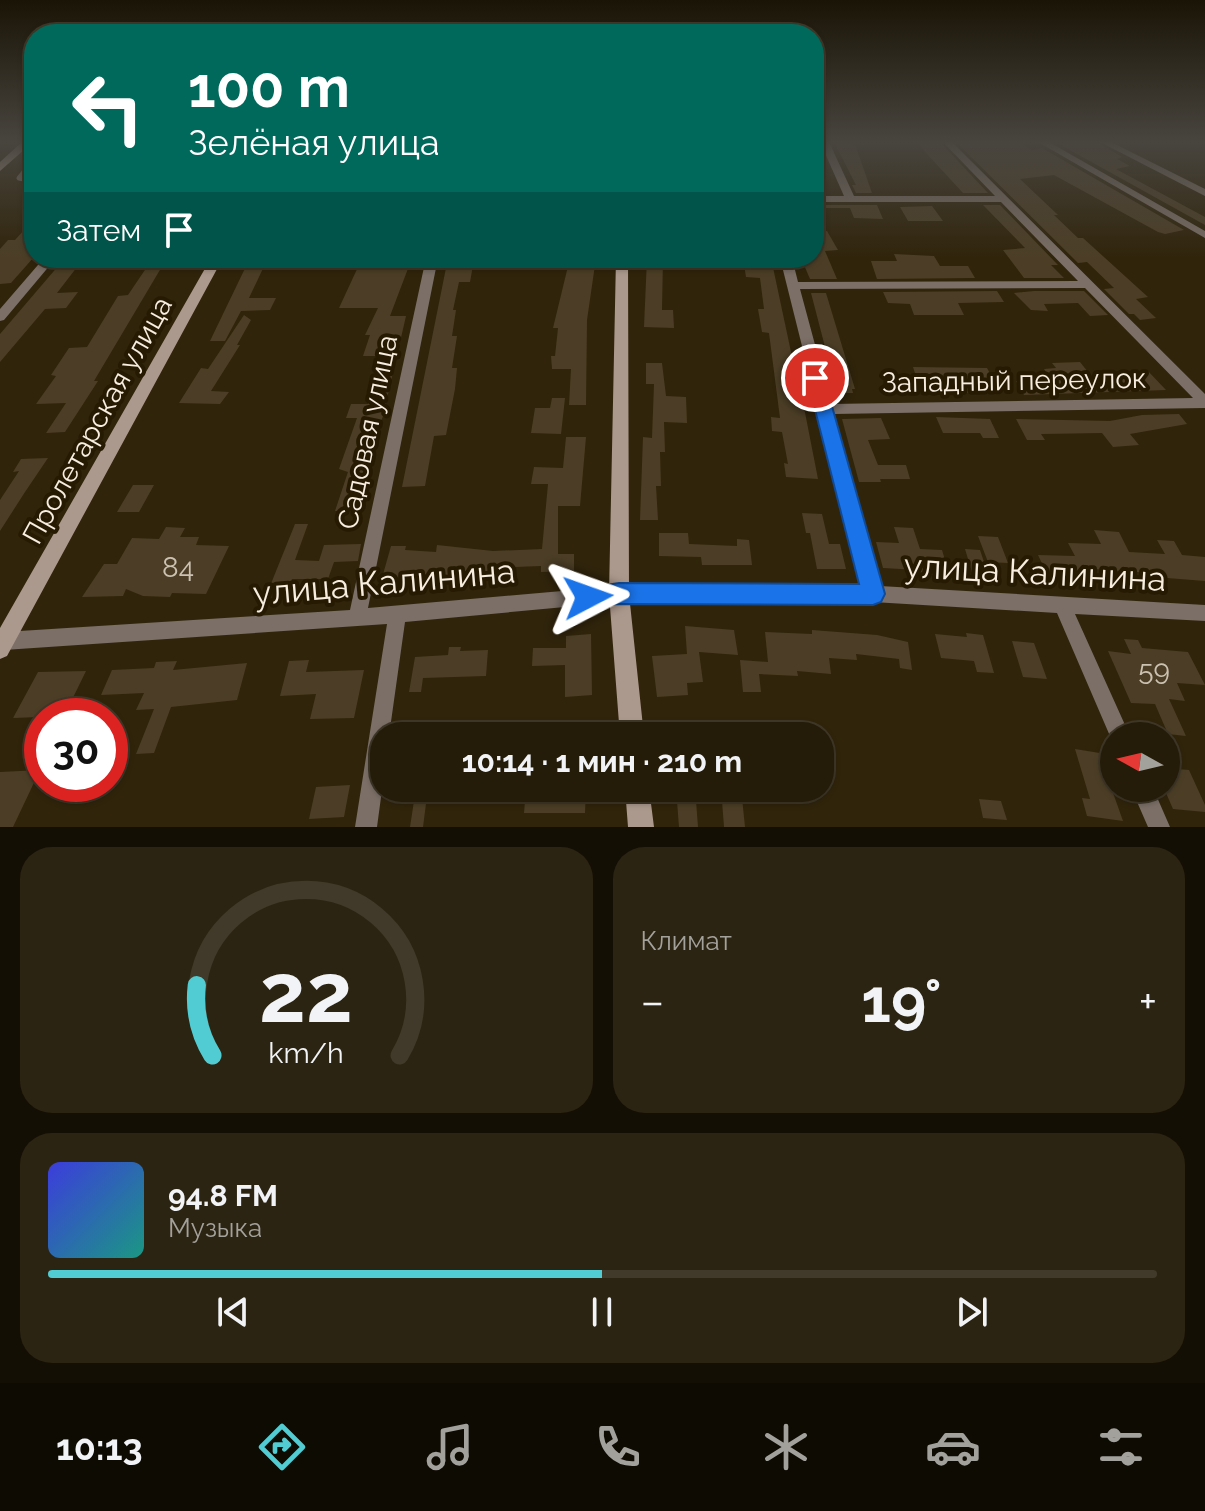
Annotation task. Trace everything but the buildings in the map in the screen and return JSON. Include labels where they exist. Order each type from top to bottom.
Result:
[{"type":"street","points":[[842,181],[850,199]]},
{"type":"street","points":[[987,181],[1205,402]]},
{"type":"street","points":[[1110,181],[1205,235]]},
{"type":"street","points":[[1180,181],[1205,193]]},
{"type":"street","points":[[824,199],[1006,199]]},
{"type":"street","points":[[0,317],[42,268]]},
{"type":"street","name":"Пролетарская улица","points":[[1,644],[211,268]]},
{"type":"street","name":"Садовая улица","points":[[357,618],[430,268]]},
{"type":"street","points":[[622,268],[619,594],[631,722]]},
{"type":"street","points":[[788,268],[873,594]]},
{"type":"street","points":[[792,286],[1090,284]]},
{"type":"street","name":"Западный переулок","points":[[823,409],[1205,402]]},
{"type":"street","name":"улица Калинина","points":[[1,644],[357,618],[619,594],[873,594],[1205,613]]},
{"type":"street","points":[[1063,607],[1114,722]]},
{"type":"street","points":[[366,827],[397,614]]},
{"type":"street","points":[[638,802],[641,827]]},
{"type":"street","points":[[1148,802],[1159,827]]},
{"type":"route","points":[[588,597],[619,594],[873,594],[815,378]]}]
